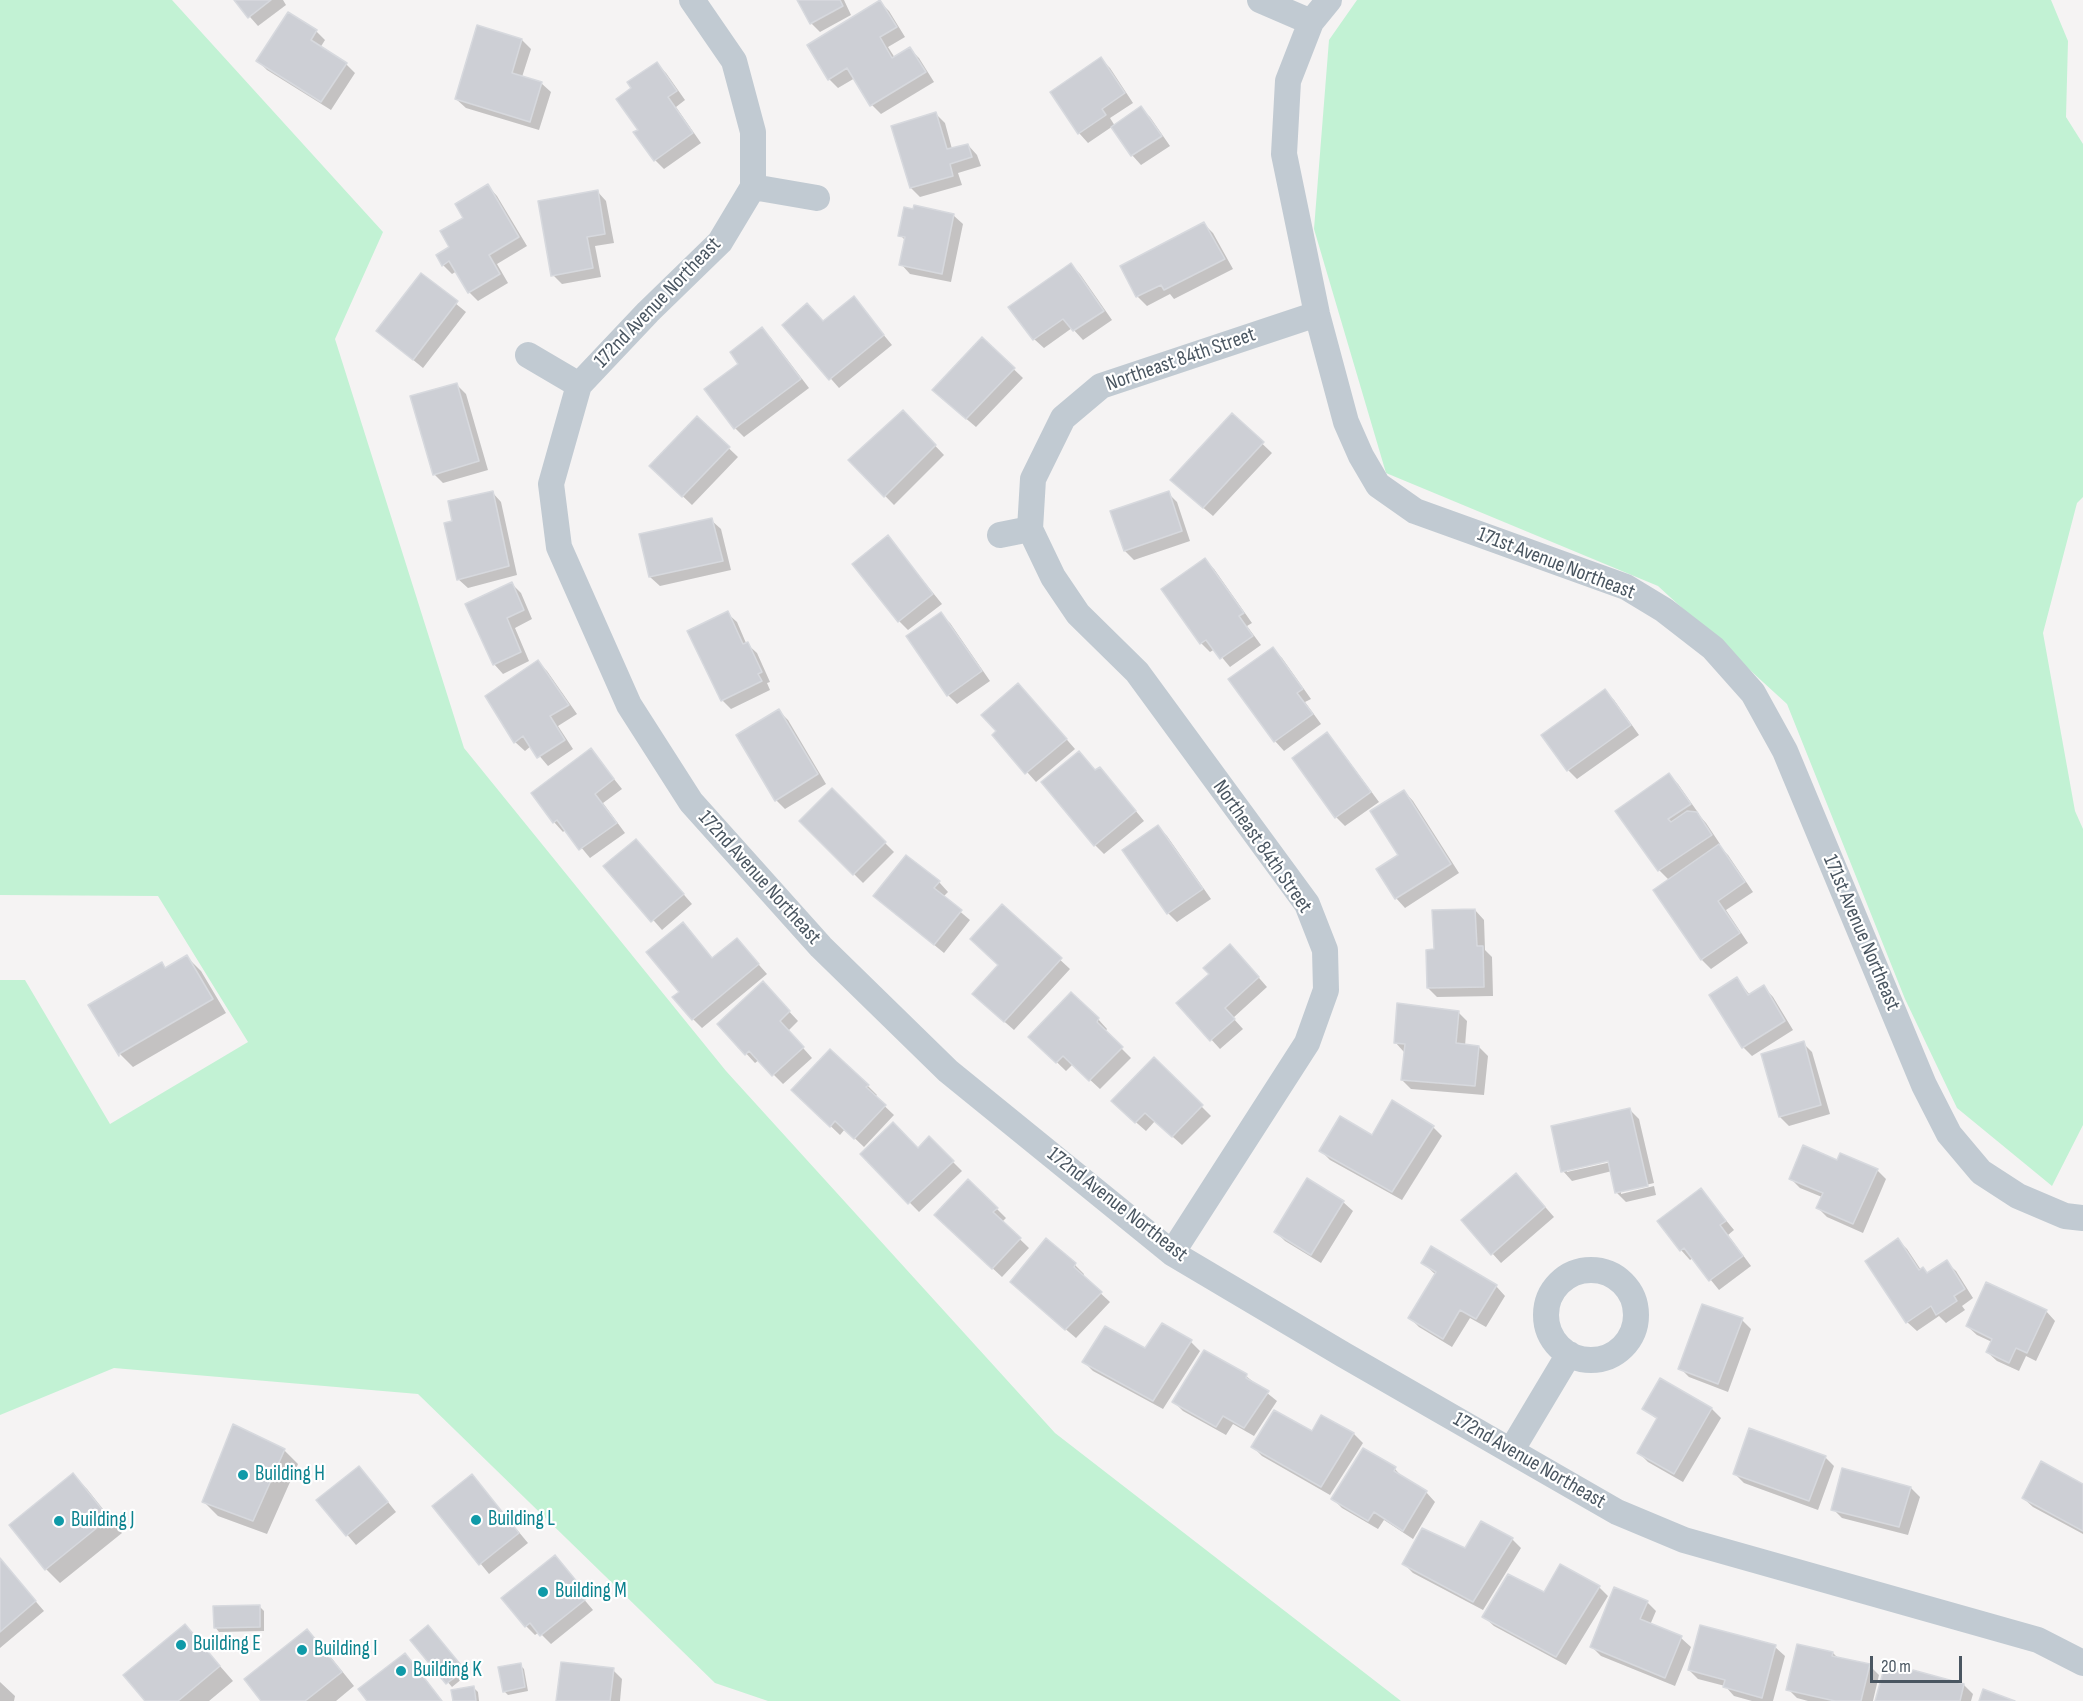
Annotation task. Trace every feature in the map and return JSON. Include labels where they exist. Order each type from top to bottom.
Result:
[{"type":"street","points":[[692,0],[734,61],[753,132],[753,187],[817,198]]},
{"type":"street","points":[[1260,0],[1311,22]]},
{"type":"street","name":"171st Avenue Northeast","points":[[1329,0],[1311,22],[1288,81],[1284,154],[1317,314],[1346,423],[1361,456],[1378,485],[1415,511],[1626,587],[1664,610],[1713,648],[1753,693],[1785,751],[1924,1085],[1949,1134],[1981,1172],[2018,1196],[2065,1216],[2083,1218]]},
{"type":"street","name":"172nd Avenue Northeast","points":[[753,187],[720,242],[648,312],[579,385],[551,484],[559,547],[629,705],[691,802],[821,947],[948,1071],[1172,1252],[1617,1512],[1684,1540],[2038,1640],[2083,1663]]},
{"type":"street","name":"Northeast 84th Street","points":[[1172,1252],[1307,1043],[1326,990],[1325,950],[1307,904],[1137,672],[1078,614],[1053,577],[1030,530],[1033,479],[1063,418],[1101,386],[1317,314]]},
{"type":"street","name":"172nd Avenue Northeast","points":[[528,355],[579,385]]},
{"type":"street","points":[[1000,535],[1030,530]]},
{"type":"street","points":[[1511,1451],[1569,1354]]},
{"type":"green space","points":[[0,0],[172,0],[383,232],[335,339],[464,748],[726,1071],[1055,1433],[1401,1701],[768,1701],[715,1683],[418,1394],[114,1368],[0,1415],[0,980],[25,980],[110,1124],[248,1042],[158,896],[0,895]]},
{"type":"green space","points":[[1357,0],[2051,0],[2068,41],[2066,117],[2083,144],[2083,497],[2077,503],[2043,633],[2075,811],[2083,829],[2083,1125],[2052,1186],[1957,1108],[1905,999],[1787,704],[1658,586],[1386,473],[1314,229],[1329,40]]},
{"type":"building","points":[[234,0],[271,0],[248,18]]},
{"type":"building","points":[[797,0],[840,0],[843,6],[810,24]]},
{"type":"building","points":[[880,0],[897,27],[880,37],[892,58],[910,47],[926,72],[870,106],[847,68],[828,80],[807,45]]},
{"type":"building","points":[[288,12],[317,30],[311,40],[347,63],[321,102],[256,61]]},
{"type":"building","points":[[477,25],[522,39],[512,73],[542,82],[530,122],[455,99]]},
{"type":"building","points":[[1101,57],[1125,93],[1102,109],[1106,115],[1078,134],[1050,92]]},
{"type":"building","points":[[657,62],[677,91],[668,97],[693,133],[654,161],[633,132],[638,130],[616,99],[631,88],[627,82]]},
{"type":"building","points":[[1141,106],[1162,136],[1131,156],[1111,127]]},
{"type":"building","points":[[936,112],[947,149],[968,144],[972,157],[950,164],[953,176],[910,188],[891,126]]},
{"type":"building","points":[[488,184],[519,237],[489,255],[500,274],[468,293],[449,261],[442,266],[436,255],[449,247],[440,231],[463,218],[455,204]]},
{"type":"building","points":[[598,190],[605,234],[587,237],[593,268],[551,276],[538,201]]},
{"type":"building","points":[[914,205],[954,214],[942,274],[899,265],[905,237],[898,236],[904,207],[913,209]]},
{"type":"building","points":[[1204,222],[1225,259],[1164,290],[1161,285],[1136,297],[1120,266]]},
{"type":"building","points":[[1071,263],[1104,311],[1073,331],[1063,319],[1033,340],[1008,307]]},
{"type":"building","points":[[421,273],[458,301],[413,360],[376,331]]},
{"type":"building","points":[[854,296],[884,335],[829,380],[782,325],[807,303],[823,321]]},
{"type":"building","points":[[762,327],[801,379],[734,429],[704,389],[738,364],[730,352]]},
{"type":"building","points":[[982,337],[1015,368],[966,419],[932,390]]},
{"type":"building","points":[[457,383],[479,461],[433,475],[410,396]]},
{"type":"building","points":[[903,410],[936,445],[884,497],[848,460]]},
{"type":"building","points":[[1232,413],[1264,442],[1203,508],[1170,480]]},
{"type":"building","points":[[697,416],[730,447],[682,497],[649,466]]},
{"type":"building","points":[[493,491],[509,566],[457,580],[444,523],[452,521],[448,501]]},
{"type":"building","points":[[1169,491],[1182,531],[1124,551],[1110,511]]},
{"type":"building","points":[[712,518],[723,561],[649,577],[639,534]]},
{"type":"building","points":[[888,535],[933,594],[898,622],[852,564]]},
{"type":"building","points":[[1205,558],[1244,613],[1239,616],[1253,636],[1220,659],[1206,640],[1200,644],[1161,589]]},
{"type":"building","points":[[512,582],[524,610],[507,618],[521,652],[493,665],[465,604]]},
{"type":"building","points":[[728,611],[743,644],[748,642],[762,672],[758,674],[762,681],[721,701],[687,631]]},
{"type":"building","points":[[941,612],[982,671],[947,696],[906,636]]},
{"type":"building","points":[[1273,647],[1303,689],[1297,693],[1313,714],[1274,742],[1228,679]]},
{"type":"building","points":[[538,660],[569,705],[550,716],[565,740],[537,758],[523,736],[514,743],[485,696]]},
{"type":"building","points":[[1018,683],[1067,739],[1025,774],[992,735],[996,731],[981,715]]},
{"type":"building","points":[[1605,689],[1631,725],[1567,771],[1541,735]]},
{"type":"building","points":[[779,709],[818,774],[775,801],[736,735]]},
{"type":"building","points":[[1327,732],[1371,792],[1335,818],[1292,758]]},
{"type":"building","points":[[591,748],[614,779],[595,794],[617,823],[579,850],[557,820],[553,823],[531,793]]},
{"type":"building","points":[[1079,751],[1095,770],[1100,767],[1136,811],[1094,846],[1041,782]]},
{"type":"building","points":[[1669,773],[1691,804],[1668,819],[1671,822],[1687,811],[1697,812],[1712,835],[1658,871],[1615,811]]},
{"type":"building","points":[[832,788],[886,842],[853,875],[799,821]]},
{"type":"building","points":[[1404,790],[1451,864],[1395,899],[1376,869],[1398,855],[1370,811]]},
{"type":"building","points":[[1158,825],[1203,889],[1167,914],[1122,850]]},
{"type":"building","points":[[636,839],[684,894],[651,922],[603,866]]},
{"type":"building","points":[[1719,844],[1745,882],[1718,901],[1740,933],[1701,960],[1653,890]]},
{"type":"building","points":[[906,855],[940,881],[934,888],[962,910],[934,945],[873,896]]},
{"type":"building","points":[[1002,904],[1062,958],[1004,1022],[972,994],[998,965],[970,939]]},
{"type":"building","points":[[1475,909],[1477,946],[1483,946],[1484,987],[1427,988],[1426,950],[1434,949],[1432,910]]},
{"type":"building","points":[[683,922],[712,958],[737,938],[759,964],[692,1020],[672,997],[679,992],[646,952]]},
{"type":"building","points":[[1230,944],[1259,977],[1225,1008],[1235,1019],[1210,1041],[1176,1003],[1209,974],[1203,968]]},
{"type":"building","points":[[187,955],[213,999],[119,1056],[88,1005],[162,962],[165,968]]},
{"type":"building","points":[[1737,977],[1748,995],[1764,985],[1785,1021],[1742,1048],[1709,995]]},
{"type":"building","points":[[763,981],[790,1011],[780,1021],[804,1047],[772,1076],[749,1051],[745,1055],[717,1024]]},
{"type":"building","points":[[1071,992],[1099,1018],[1097,1022],[1123,1047],[1089,1081],[1063,1056],[1056,1063],[1028,1037]]},
{"type":"building","points":[[1397,1003],[1459,1011],[1456,1043],[1479,1046],[1475,1086],[1401,1080],[1405,1044],[1394,1043]]},
{"type":"building","points":[[1804,1041],[1821,1105],[1779,1117],[1761,1054]]},
{"type":"building","points":[[830,1049],[869,1085],[866,1087],[886,1105],[854,1139],[835,1121],[830,1127],[791,1090]]},
{"type":"building","points":[[1154,1057],[1203,1105],[1172,1137],[1145,1113],[1135,1123],[1111,1101]]},
{"type":"building","points":[[1392,1100],[1434,1126],[1392,1192],[1319,1151],[1340,1116],[1372,1135]]},
{"type":"building","points":[[1630,1108],[1648,1186],[1615,1193],[1608,1161],[1561,1172],[1551,1126]]},
{"type":"building","points":[[893,1122],[918,1148],[929,1136],[954,1161],[908,1204],[860,1154]]},
{"type":"building","points":[[1803,1145],[1837,1160],[1840,1153],[1878,1169],[1853,1224],[1816,1208],[1823,1193],[1789,1179]]},
{"type":"building","points":[[1516,1173],[1545,1207],[1491,1255],[1461,1220]]},
{"type":"building","points":[[1307,1178],[1344,1201],[1311,1255],[1274,1232]]},
{"type":"building","points":[[968,1179],[998,1208],[993,1212],[1021,1238],[992,1269],[934,1215]]},
{"type":"building","points":[[1701,1188],[1726,1221],[1720,1225],[1743,1256],[1709,1281],[1684,1248],[1680,1251],[1657,1221]]},
{"type":"building","points":[[1046,1238],[1076,1263],[1074,1267],[1102,1292],[1065,1330],[1010,1282]]},
{"type":"building","points":[[1898,1238],[1919,1270],[1923,1267],[1927,1273],[1947,1260],[1965,1289],[1954,1296],[1957,1301],[1936,1315],[1931,1306],[1906,1323],[1865,1261]]},
{"type":"building","points":[[1431,1246],[1497,1285],[1476,1319],[1460,1310],[1443,1339],[1408,1318],[1436,1272],[1421,1263]]},
{"type":"building","points":[[1986,1282],[2047,1310],[2027,1353],[2016,1348],[2009,1363],[1986,1352],[1992,1339],[1966,1326]]},
{"type":"building","points":[[1702,1304],[1743,1318],[1718,1384],[1678,1369]]},
{"type":"building","points":[[1162,1323],[1192,1340],[1153,1401],[1082,1362],[1105,1326],[1145,1348]]},
{"type":"building","points":[[1204,1350],[1247,1374],[1246,1378],[1269,1391],[1244,1428],[1223,1416],[1216,1427],[1172,1402]]},
{"type":"building","points":[[1660,1378],[1712,1408],[1674,1474],[1637,1453],[1657,1418],[1642,1409]]},
{"type":"building","points":[[1274,1410],[1312,1431],[1321,1415],[1354,1433],[1321,1487],[1251,1447]]},
{"type":"building","name":"Building H","points":[[233,1424],[285,1449],[253,1521],[202,1502]]},
{"type":"building","points":[[1749,1428],[1826,1456],[1809,1501],[1733,1474]]},
{"type":"building","points":[[1363,1448],[1396,1467],[1394,1471],[1427,1491],[1403,1531],[1374,1512],[1368,1521],[1331,1499]]},
{"type":"building","points":[[2041,1461],[2083,1484],[2083,1531],[2022,1498]]},
{"type":"building","points":[[359,1466],[388,1502],[346,1536],[316,1500]]},
{"type":"building","points":[[1842,1468],[1911,1487],[1899,1527],[1831,1510]]},
{"type":"building","name":"Building J","points":[[73,1473],[109,1518],[45,1570],[9,1525]]},
{"type":"building","name":"Building L","points":[[472,1474],[519,1533],[479,1565],[432,1506]]},
{"type":"building","points":[[1481,1521],[1513,1538],[1473,1602],[1402,1564],[1422,1528],[1465,1548]]},
{"type":"building","name":"Building M","points":[[555,1555],[578,1583],[574,1587],[585,1600],[540,1636],[530,1623],[525,1627],[501,1598]]},
{"type":"building","points":[[0,1558],[36,1601],[0,1632]]},
{"type":"building","points":[[1560,1564],[1600,1586],[1556,1657],[1482,1617],[1508,1574],[1544,1592]]},
{"type":"building","points":[[1614,1587],[1648,1601],[1640,1619],[1682,1636],[1665,1678],[1590,1647]]},
{"type":"building","points":[[260,1605],[260,1627],[214,1628],[213,1606]]},
{"type":"building","name":"Building E","points":[[185,1624],[220,1666],[178,1701],[145,1701],[123,1675]]},
{"type":"building","points":[[428,1625],[465,1670],[446,1684],[410,1640]]},
{"type":"building","points":[[1700,1625],[1776,1645],[1762,1698],[1723,1687],[1725,1680],[1688,1670]]},
{"type":"building","name":"Building I","points":[[307,1629],[342,1672],[305,1701],[261,1701],[244,1679]]},
{"type":"building","points":[[1797,1644],[1833,1652],[1832,1656],[1870,1664],[1861,1701],[1835,1701],[1786,1690]]},
{"type":"building","name":"Building K","points":[[405,1653],[442,1701],[367,1701],[358,1689]]},
{"type":"building","points":[[561,1662],[614,1668],[610,1701],[556,1701]]},
{"type":"building","points":[[521,1663],[525,1687],[503,1692],[498,1667]]},
{"type":"building","points":[[1885,1665],[1964,1684],[1960,1701],[1875,1701]]},
{"type":"building","points":[[474,1686],[476,1701],[453,1701],[451,1690]]},
{"type":"building","points":[[1983,1689],[2015,1701],[1979,1701]]},
{"type":"place","name":"Building H","points":[[243,1475]]},
{"type":"place","name":"Building L","points":[[476,1520]]},
{"type":"place","name":"Building J","points":[[59,1521]]},
{"type":"place","name":"Building M","points":[[543,1592]]},
{"type":"place","name":"Building E","points":[[181,1645]]},
{"type":"place","name":"Building I","points":[[302,1650]]},
{"type":"place","name":"Building K","points":[[401,1671]]}]
